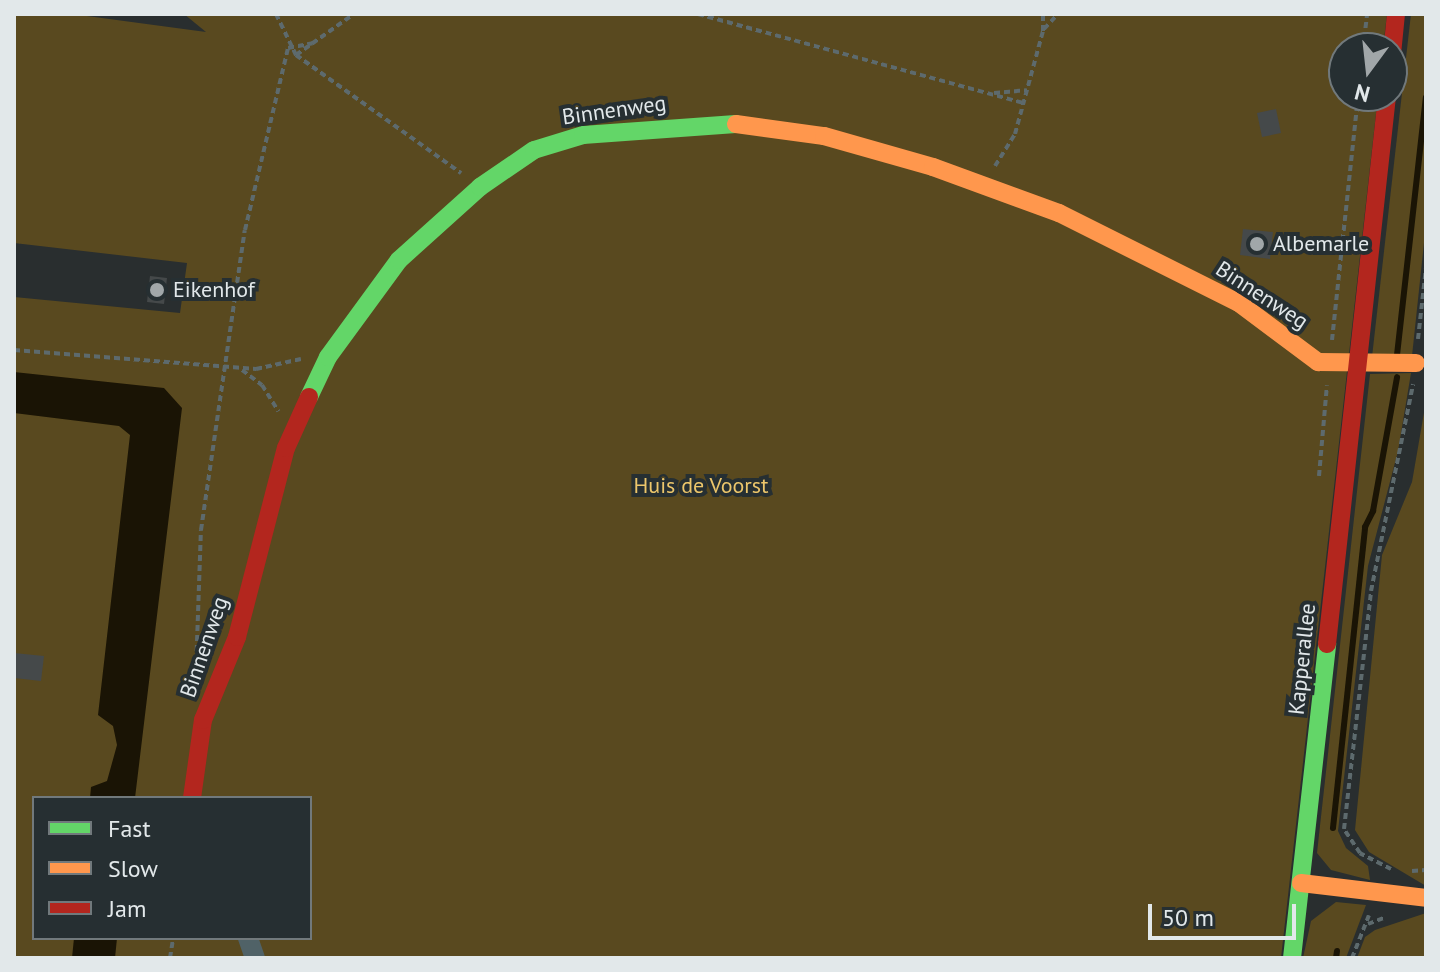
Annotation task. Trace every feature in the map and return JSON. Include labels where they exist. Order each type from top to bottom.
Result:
[{"type":"street","name":"Kapperallee","points":[[1292,958],[1385,112]]},
{"type":"street","name":"Binnenweg","points":[[192,796],[203,720],[237,637],[286,448],[328,357],[399,260],[480,187],[524,155],[583,135],[709,124],[750,124],[824,136],[982,184],[1059,213],[1239,303],[1318,362],[1358,364]]},
{"type":"street","points":[[1358,364],[1416,363]]},
{"type":"street","points":[[1301,883],[1426,898]]},
{"type":"path","points":[[276,14],[288,48],[296,55],[480,187]]},
{"type":"path","points":[[296,55],[354,14]]},
{"type":"path","points":[[698,14],[1024,103]]},
{"type":"path","points":[[982,184],[1015,134],[1043,31],[1043,14]]},
{"type":"path","points":[[1043,31],[1058,14]]},
{"type":"path","points":[[288,48],[314,42]]},
{"type":"path","points":[[196,678],[201,530],[245,230],[288,48]]},
{"type":"path","points":[[988,94],[1027,90]]},
{"type":"path","points":[[1375,861],[1350,843],[1344,829],[1371,591],[1408,430],[1426,268]]},
{"type":"path","points":[[14,350],[241,368],[286,366],[313,354]]},
{"type":"path","points":[[241,368],[262,385],[277,407],[286,448]]},
{"type":"path","points":[[1352,958],[1368,924]]},
{"type":"green space","name":"Huis de Voorst","points":[[14,14],[72,14],[206,32],[184,14],[1387,14],[1385,32],[1328,32],[1328,112],[1376,112],[1281,958],[14,958],[14,297],[180,313],[187,263],[14,243]]},
{"type":"green space","points":[[1411,14],[1426,14],[1426,224],[1412,356],[1372,357],[1400,112],[1408,112]]},
{"type":"green space","points":[[1411,373],[1398,451],[1368,566],[1338,831],[1346,848],[1368,866],[1370,880],[1331,870],[1317,853],[1370,374]]},
{"type":"green space","points":[[1426,401],[1426,886],[1369,852],[1355,830],[1382,555],[1412,482]]},
{"type":"green space","points":[[1336,902],[1366,905],[1346,958],[1303,958],[1311,921]]},
{"type":"green space","points":[[1426,913],[1426,958],[1357,958],[1365,937],[1375,930]]},
{"type":"shaded area","points":[[14,372],[164,388],[182,408],[135,796],[90,796],[91,787],[107,781],[117,745],[113,726],[98,715],[130,435],[119,426],[14,413]]},
{"type":"shaded area","points":[[74,940],[117,940],[115,958],[72,958]]},
{"type":"building","points":[[1276,109],[1281,133],[1262,137],[1257,113]]},
{"type":"building","name":"Albemarle","points":[[1243,229],[1273,232],[1270,259],[1240,255]]},
{"type":"building","name":"Eikenhof","points":[[150,276],[167,278],[164,304],[147,302]]},
{"type":"building","points":[[14,653],[44,656],[41,681],[14,678]]},
{"type":"waterway","points":[[1397,355],[1426,98]]},
{"type":"waterway","points":[[1333,828],[1365,527],[1373,511],[1397,377]]},
{"type":"waterway","points":[[1336,958],[1337,951]]},
{"type":"traffic: fast","points":[[309,397],[328,357],[399,260],[480,187],[534,150],[583,135],[736,124]]},
{"type":"traffic: fast","points":[[1292,958],[1327,644]]},
{"type":"traffic: slow","points":[[736,124],[824,136],[933,167],[1059,213],[1239,303],[1318,362],[1416,363]]},
{"type":"traffic: slow","points":[[1301,883],[1426,898]]},
{"type":"traffic: jam","points":[[1394,32],[1396,14]]},
{"type":"traffic: jam","points":[[1327,644],[1385,112]]},
{"type":"traffic: jam","points":[[192,796],[203,720],[237,637],[286,448],[309,397]]},
{"type":"place","name":"Albemarle","points":[[1257,244]]},
{"type":"place","name":"Eikenhof","points":[[157,290]]}]
